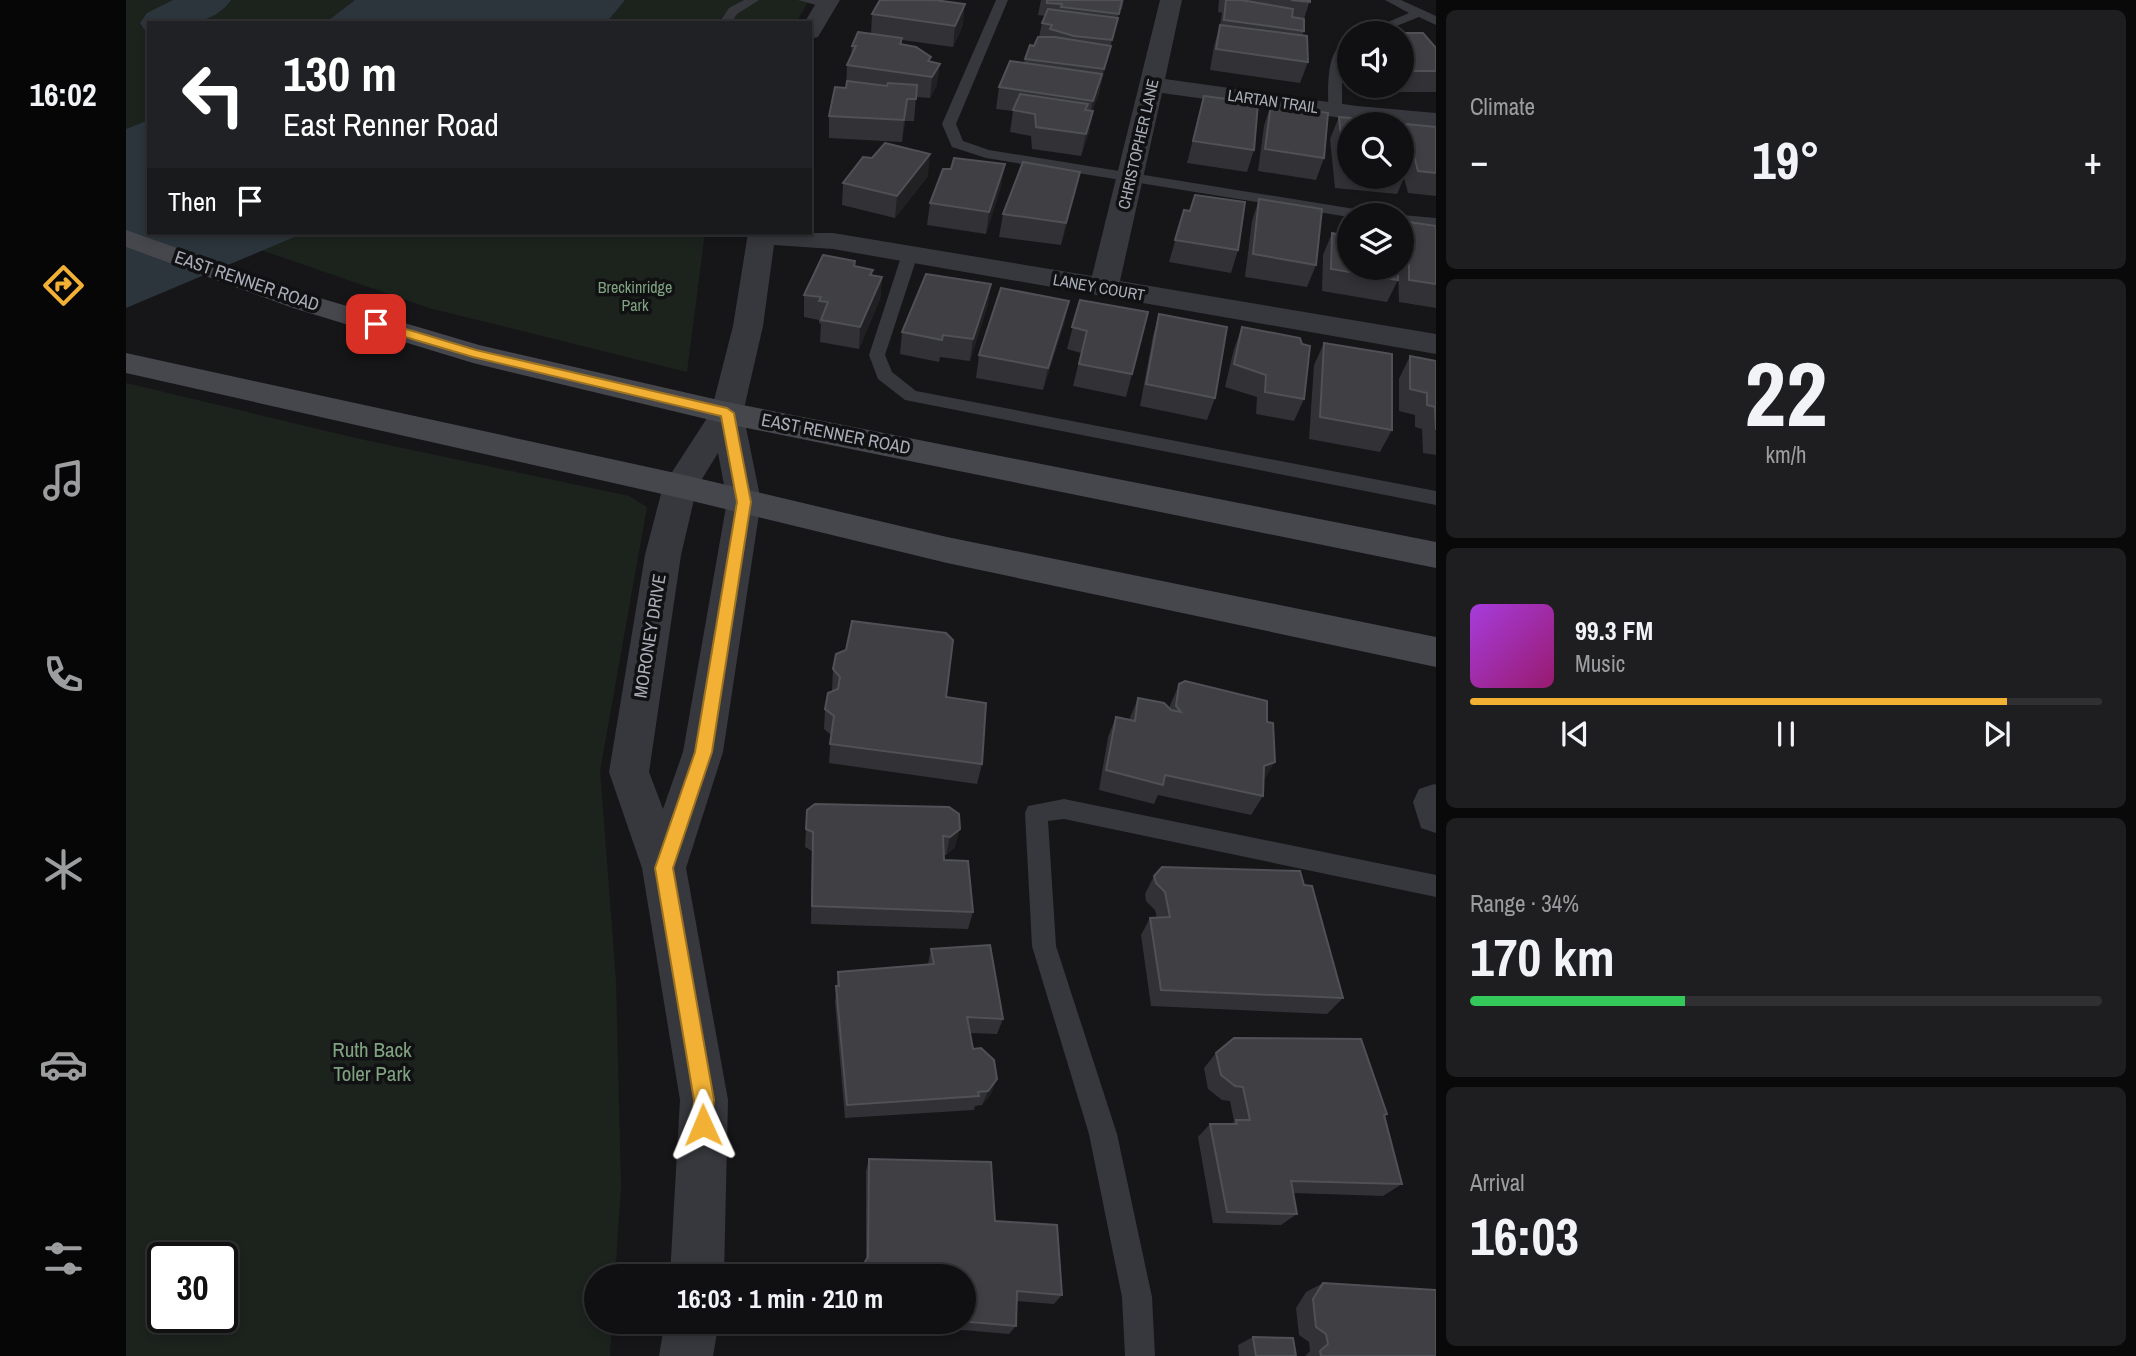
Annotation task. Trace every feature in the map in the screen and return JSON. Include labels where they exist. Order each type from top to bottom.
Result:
[{"type":"main road","name":"EAST RENNER ROAD","points":[[126,238],[303,302],[473,353],[727,413],[1436,555]]},
{"type":"main road","points":[[126,363],[680,486],[947,550],[1436,652]]},
{"type":"street","name":"CHRISTOPHER LANE","points":[[1104,288],[1171,0]]},
{"type":"street","points":[[812,29],[828,2]]},
{"type":"street","name":"LARTAN TRAIL","points":[[1152,84],[1335,110],[1436,120]]},
{"type":"street","name":"LANEY COURT","points":[[762,235],[833,241],[1436,344]]},
{"type":"street","name":"MORONEY DRIVE","points":[[697,1264],[704,1100],[664,868],[629,772],[663,555],[680,486],[727,413],[748,326],[762,235]]},
{"type":"street","name":"MORONEY DRIVE","points":[[664,868],[703,752],[744,502],[727,413]]},
{"type":"street","points":[[686,1356],[690,1334]]},
{"type":"lane","points":[[726,21],[733,10],[753,0]]},
{"type":"lane","points":[[804,0],[828,2]]},
{"type":"lane","points":[[1002,0],[949,124],[957,144],[986,154],[1337,210]]},
{"type":"lane","points":[[1391,0],[1436,21]]},
{"type":"lane","points":[[1399,21],[1419,13]]},
{"type":"lane","points":[[1335,110],[1337,77]]},
{"type":"lane","points":[[1414,220],[1436,222]]},
{"type":"lane","points":[[910,254],[877,355],[884,375],[911,396],[1436,498]]},
{"type":"lane","points":[[1140,1356],[1137,1297],[1103,1134],[1044,946],[1036,813],[1064,809],[1436,886]]},
{"type":"green space","points":[[126,0],[809,0],[797,21],[147,21],[147,210],[126,203]]},
{"type":"green space","name":"Breckinridge Park","points":[[218,235],[705,235],[687,372],[429,308]]},
{"type":"green space","name":"Ruth Back Toler Park","points":[[126,383],[360,439],[629,496],[647,507],[600,771],[616,981],[621,1188],[616,1264],[584,1264],[584,1334],[611,1334],[610,1356],[126,1356]]},
{"type":"shaded area","points":[[355,0],[625,0],[608,21],[328,21]]},
{"type":"shaded area","points":[[147,121],[147,235],[299,235],[126,308],[126,129]]},
{"type":"building","points":[[880,0],[934,0],[965,4],[955,26],[872,14]]},
{"type":"building","points":[[1047,0],[1122,0],[1119,14],[1061,7],[1062,4],[1047,3]]},
{"type":"building","points":[[1226,0],[1293,9],[1292,17],[1304,19],[1304,31],[1224,20]]},
{"type":"building","points":[[1048,9],[1118,18],[1112,40],[1074,36],[1050,29],[1052,25],[1042,23]]},
{"type":"building","points":[[1220,25],[1307,36],[1308,62],[1216,49]]},
{"type":"building","points":[[858,32],[902,38],[900,44],[916,47],[931,57],[928,61],[940,64],[932,77],[847,65],[856,46],[852,46]]},
{"type":"building","points":[[1414,33],[1423,33],[1436,48],[1436,71],[1414,71]]},
{"type":"building","points":[[1038,37],[1111,46],[1104,69],[1025,59],[1030,45],[1034,46]]},
{"type":"building","points":[[1010,61],[1102,74],[1093,101],[999,87]]},
{"type":"building","points":[[847,81],[887,86],[888,83],[917,85],[916,99],[907,99],[904,120],[829,116],[835,87],[846,88]]},
{"type":"building","points":[[1020,94],[1088,104],[1085,110],[1093,111],[1086,134],[1036,127],[1035,114],[1013,110]]},
{"type":"building","points":[[1204,96],[1258,103],[1254,150],[1193,141]]},
{"type":"building","points":[[1271,104],[1328,113],[1324,158],[1265,149]]},
{"type":"building","points":[[1414,125],[1436,127],[1436,173],[1418,171],[1414,155]]},
{"type":"building","points":[[885,143],[930,154],[897,196],[843,183],[863,157],[872,158]]},
{"type":"building","points":[[954,158],[1005,164],[989,212],[930,203],[943,169],[951,169]]},
{"type":"building","points":[[1023,162],[1080,172],[1066,223],[1003,214]]},
{"type":"building","points":[[1195,195],[1245,202],[1238,250],[1175,240],[1184,210],[1190,211]]},
{"type":"building","points":[[1259,199],[1322,209],[1316,265],[1253,254]]},
{"type":"building","points":[[1414,223],[1436,226],[1436,284],[1409,280],[1414,280]]},
{"type":"building","points":[[1332,233],[1337,234],[1337,270],[1331,269]]},
{"type":"building","points":[[823,255],[855,261],[854,266],[873,270],[870,275],[882,277],[860,327],[821,320],[828,302],[819,301],[821,297],[804,295]]},
{"type":"building","points":[[926,274],[991,284],[973,339],[943,335],[942,340],[902,332]]},
{"type":"building","points":[[1001,288],[1069,301],[1048,368],[979,355]]},
{"type":"building","points":[[1080,300],[1148,312],[1132,374],[1079,364],[1087,331],[1072,327]]},
{"type":"building","points":[[1159,314],[1227,327],[1215,398],[1146,384]]},
{"type":"building","points":[[1242,327],[1300,338],[1302,344],[1310,346],[1304,399],[1265,392],[1266,375],[1234,364]]},
{"type":"building","points":[[1324,343],[1392,354],[1392,430],[1320,417]]},
{"type":"building","points":[[1410,356],[1436,361],[1436,430],[1435,407],[1427,405],[1427,393],[1410,389]]},
{"type":"building","points":[[852,621],[946,633],[953,640],[946,697],[986,703],[982,764],[830,744],[834,716],[825,709],[828,693],[838,689],[840,677],[833,669],[836,654],[846,650]]},
{"type":"building","points":[[1185,681],[1267,701],[1267,722],[1273,723],[1275,762],[1264,766],[1263,796],[1165,775],[1163,785],[1106,770],[1116,717],[1135,721],[1138,698],[1164,703],[1171,710],[1181,712],[1176,706],[1179,684]]},
{"type":"building","points":[[815,804],[949,807],[959,814],[960,829],[950,837],[943,836],[944,860],[968,861],[973,912],[812,906],[813,832],[806,829],[807,810]]},
{"type":"building","points":[[1162,867],[1300,871],[1304,885],[1312,886],[1343,998],[1161,990],[1150,918],[1170,917],[1165,892],[1156,883],[1154,876]]},
{"type":"building","points":[[990,945],[1003,1019],[967,1017],[973,1049],[981,1048],[994,1060],[997,1079],[988,1091],[978,1092],[979,1096],[847,1105],[836,986],[839,986],[838,972],[934,964],[931,949]]},
{"type":"building","points":[[1234,1038],[1361,1039],[1387,1114],[1384,1115],[1402,1184],[1291,1181],[1297,1214],[1227,1212],[1210,1124],[1237,1124],[1236,1120],[1250,1120],[1243,1087],[1235,1086],[1221,1075],[1216,1053]]},
{"type":"building","points":[[869,1159],[991,1162],[995,1221],[1057,1225],[1062,1295],[1017,1291],[1016,1326],[976,1322],[976,1264],[864,1264],[868,1257]]},
{"type":"building","points":[[1323,1283],[1436,1290],[1436,1356],[1321,1356],[1320,1351],[1328,1344],[1326,1334],[1316,1327],[1313,1299]]},
{"type":"building","points":[[1253,1337],[1293,1338],[1296,1356],[1256,1356]]},
{"type":"waterway","points":[[167,21],[208,0]]},
{"type":"route","points":[[376,324],[473,353],[727,413],[744,502],[703,752],[664,868],[704,1100],[703,1125]]}]
